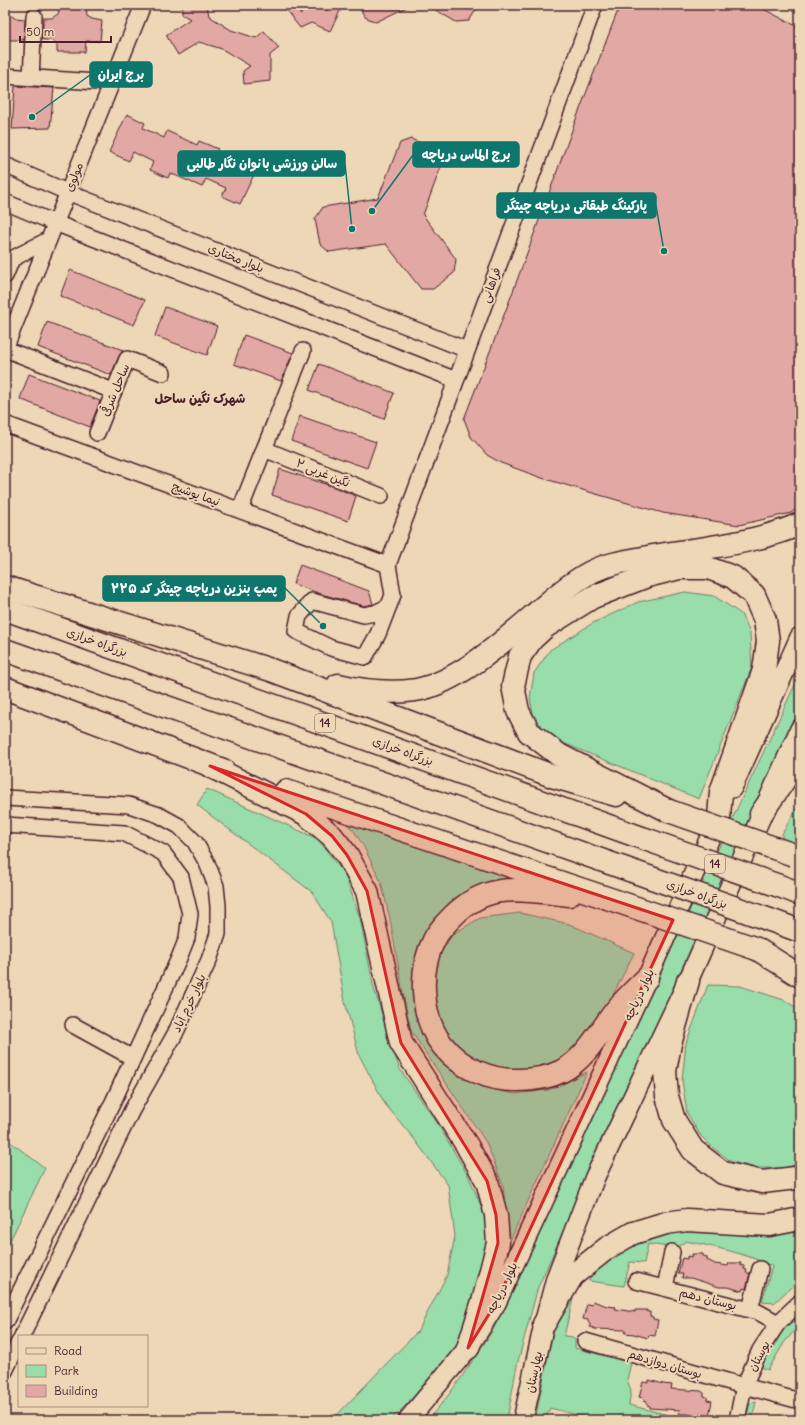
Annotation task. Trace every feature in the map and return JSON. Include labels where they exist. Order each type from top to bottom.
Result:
[{"type":"highway","points":[[271,670],[352,689],[386,692],[417,689],[448,679],[487,654],[572,583],[592,571],[615,564],[751,539],[800,524]]},
{"type":"highway","points":[[669,811],[559,755],[529,732],[518,711],[513,686],[520,656],[532,639],[545,627],[593,597],[647,576],[679,568],[708,568],[733,577],[754,595],[765,620],[768,642],[764,670],[722,792],[719,817]]},
{"type":"highway","points":[[5,587],[271,670],[555,777],[669,811],[798,856]]},
{"type":"highway","name":"بزرگراه خرازی","points":[[5,609],[792,891]]},
{"type":"highway","name":"بزرگراه خرازی","points":[[5,650],[800,930]]},
{"type":"highway","points":[[5,688],[210,766],[800,964]]},
{"type":"highway","points":[[761,814],[800,756]]},
{"type":"highway","points":[[210,766],[306,814],[332,836],[348,855],[367,892],[401,1043],[466,1144],[487,1181],[496,1215],[498,1243],[484,1298],[468,1348]]},
{"type":"highway","points":[[619,902],[522,890],[498,891],[476,899],[460,909],[446,922],[434,940],[426,961],[423,983],[426,1004],[433,1030],[444,1046],[459,1060],[476,1072],[493,1078],[511,1080],[530,1080],[546,1077],[562,1071],[579,1058],[593,1043],[618,1008],[647,978]]},
{"type":"highway","points":[[757,949],[800,976]]},
{"type":"highway","points":[[688,981],[670,1044],[665,1071],[667,1096],[674,1120],[693,1150],[723,1173],[762,1182],[796,1178],[800,1176]]},
{"type":"highway","points":[[544,1324],[572,1276],[607,1248],[633,1233],[666,1223],[686,1220],[768,1225],[800,1219]]},
{"type":"main road","name":"بلوار دریاچه","points":[[408,1420],[468,1348],[496,1303],[647,978],[800,636]]},
{"type":"main road","points":[[544,1324],[556,1278],[596,1177],[688,981],[800,729]]},
{"type":"main road","name":"بهارستان","points":[[523,1420],[544,1324]]},
{"type":"street","name":"مولوی","points":[[5,349],[143,5]]},
{"type":"street","name":"فراهانی","points":[[388,565],[595,5]]},
{"type":"street","points":[[30,78],[34,16]]},
{"type":"street","points":[[5,76],[112,83]]},
{"type":"street","name":"بلوار مختاری","points":[[5,165],[68,192],[467,350]]},
{"type":"street","points":[[5,202],[456,380]]},
{"type":"street","points":[[5,276],[12,258],[48,240]]},
{"type":"street","points":[[5,349],[113,391]]},
{"type":"street","points":[[240,510],[303,351]]},
{"type":"street","name":"ساحل شرقی","points":[[97,433],[127,359],[163,373]]},
{"type":"street","name":"نیما یوشیج","points":[[5,424],[388,565]]},
{"type":"street","name":"نگین غربی ۲","points":[[264,449],[381,496]]},
{"type":"street","points":[[388,565],[393,595],[389,606],[378,634],[365,657],[331,648],[296,631],[299,616],[312,601],[364,615],[375,613],[389,606]]},
{"type":"street","name":"بلوار خرم آباد","points":[[5,798],[129,805],[159,815],[179,826],[195,842],[208,862],[216,886],[218,906],[218,934],[209,960],[175,1034],[132,1110],[22,1335]]},
{"type":"street","points":[[5,825],[124,832],[163,853],[181,877],[190,914],[187,938],[179,958],[113,1102],[5,1322]]},
{"type":"street","points":[[73,1025],[133,1058]]},
{"type":"street","points":[[113,1102],[132,1110]]},
{"type":"street","points":[[664,1288],[672,1252]]},
{"type":"street","points":[[750,1310],[760,1269]]},
{"type":"street","name":"بوستان دهم","points":[[636,1281],[758,1312],[778,1323]]},
{"type":"street","name":"بوستان","points":[[737,1420],[744,1386],[760,1350],[778,1323],[800,1302]]},
{"type":"street","name":"بوستان دوازدهم","points":[[585,1341],[800,1401]]},
{"type":"street","points":[[5,1371],[18,1344]]},
{"type":"highlighted area","points":[[210,766],[673,920],[496,1303],[468,1348],[498,1243],[496,1215],[487,1181],[401,1043],[367,891],[347,855],[332,836],[306,814]]},
{"type":"green space","points":[[685,592],[714,596],[741,614],[750,633],[752,667],[699,799],[544,735],[534,719],[530,698],[534,673],[550,650],[593,623],[638,602]]},
{"type":"green space","points":[[800,674],[800,708],[538,1287],[517,1365],[507,1420],[427,1420],[454,1388],[493,1330]]},
{"type":"green space","points":[[207,789],[318,839],[345,875],[360,918],[374,989],[399,1068],[436,1121],[469,1177],[491,1230],[485,1282],[460,1342],[409,1402],[391,1420],[332,1420],[418,1331],[447,1275],[455,1236],[448,1185],[415,1140],[385,1104],[359,1055],[345,1002],[331,922],[312,892],[197,805]]},
{"type":"green space","points":[[800,802],[800,845],[782,839],[782,834]]},
{"type":"green space","points":[[330,808],[528,883],[430,935],[437,1054],[455,1073],[482,1087],[515,1094],[549,1090],[587,1072],[509,1243],[503,1185],[486,1142],[411,1031],[390,919],[381,882],[364,847],[354,831]]},
{"type":"green space","points":[[520,913],[569,924],[634,953],[602,1017],[582,1046],[550,1067],[507,1070],[486,1066],[468,1056],[451,1041],[439,1017],[433,986],[438,957],[453,934],[480,918]]},
{"type":"green space","points":[[708,985],[740,986],[784,1000],[800,1010],[800,1163],[784,1168],[756,1168],[732,1162],[713,1148],[700,1135],[687,1113],[682,1080],[686,1043]]},
{"type":"green space","points":[[5,1138],[45,1168],[5,1251]]},
{"type":"green space","points":[[695,1229],[749,1236],[778,1235],[800,1231],[800,1279],[774,1303],[762,1302],[772,1266],[740,1254],[686,1241],[676,1248],[648,1244],[644,1263],[630,1262],[624,1286],[589,1281],[590,1276],[596,1269],[630,1245],[660,1235]]},
{"type":"green space","points":[[566,1299],[573,1299],[564,1336],[573,1337],[575,1340],[575,1348],[631,1363],[627,1380],[631,1390],[629,1405],[688,1420],[596,1420],[550,1408],[545,1420],[535,1420],[552,1336]]},
{"type":"green space","points":[[800,1313],[800,1324],[784,1343],[768,1370],[761,1367],[784,1329]]},
{"type":"green space","points":[[756,1402],[752,1420],[746,1420],[750,1403]]},
{"type":"building","points":[[182,5],[207,5],[209,16],[231,30],[256,38],[264,31],[279,48],[270,55],[270,81],[244,84],[243,71],[250,66],[222,49],[199,42],[178,55],[166,35],[190,19],[182,14]]},
{"type":"building","points":[[282,5],[288,5],[301,14],[305,5],[321,5],[323,10],[341,9],[330,31],[311,23],[300,28]]},
{"type":"building","points":[[358,5],[411,5],[376,22],[365,17]]},
{"type":"building","points":[[427,5],[479,5],[469,21],[456,22]]},
{"type":"building","points":[[620,5],[756,5],[800,28],[800,506],[791,513],[739,525],[663,513],[603,496],[542,478],[501,463],[487,455],[471,437],[464,419]]},
{"type":"building","points":[[60,7],[86,8],[87,16],[92,19],[102,21],[100,41],[86,41],[85,52],[57,52],[57,45],[51,40],[43,40],[43,18],[52,18],[58,14]]},
{"type":"building","points":[[5,10],[16,18],[25,19],[24,40],[5,40]]},
{"type":"building","points":[[15,86],[54,88],[50,128],[12,129]]},
{"type":"building","points":[[127,114],[145,123],[143,128],[164,138],[167,131],[197,145],[199,141],[218,149],[215,154],[237,164],[240,158],[258,166],[240,204],[222,196],[226,188],[206,179],[202,187],[170,173],[168,178],[150,170],[153,162],[133,152],[129,161],[109,152]]},
{"type":"building","points":[[411,139],[437,150],[443,161],[423,215],[456,259],[454,273],[433,289],[421,289],[386,244],[329,252],[320,244],[315,219],[323,207],[378,198],[400,143]]},
{"type":"building","points":[[70,270],[145,300],[134,325],[60,296]]},
{"type":"building","points":[[165,307],[217,326],[207,355],[155,336]]},
{"type":"building","points":[[47,322],[123,350],[111,375],[38,347]]},
{"type":"building","points":[[244,335],[293,353],[281,381],[234,364]]},
{"type":"building","points":[[319,364],[394,393],[384,419],[309,390]]},
{"type":"building","points":[[29,374],[100,401],[90,427],[20,399]]},
{"type":"building","points":[[300,416],[376,442],[367,468],[291,441]]},
{"type":"building","points":[[280,469],[356,496],[348,521],[272,495]]},
{"type":"building","points":[[300,565],[369,591],[373,604],[364,606],[321,594],[293,584]]},
{"type":"building","points":[[692,1254],[703,1254],[703,1256],[707,1257],[707,1260],[715,1264],[728,1266],[729,1263],[741,1263],[740,1265],[744,1266],[744,1269],[747,1270],[746,1273],[750,1273],[746,1289],[743,1288],[742,1291],[728,1287],[719,1287],[691,1278],[682,1278],[683,1274],[678,1274],[682,1258],[687,1259],[687,1256],[691,1257]]},
{"type":"building","points":[[593,1301],[607,1306],[616,1307],[615,1309],[635,1312],[635,1310],[647,1310],[647,1312],[650,1312],[650,1316],[653,1317],[653,1319],[658,1320],[655,1336],[649,1335],[648,1338],[625,1333],[626,1330],[594,1329],[590,1327],[588,1320],[583,1319],[587,1304],[592,1305]]},
{"type":"building","points":[[649,1380],[672,1385],[671,1389],[701,1391],[704,1393],[704,1396],[707,1397],[707,1400],[712,1401],[709,1416],[703,1415],[702,1418],[688,1414],[679,1414],[680,1410],[650,1408],[650,1406],[647,1405],[647,1402],[644,1401],[644,1398],[639,1397],[643,1382],[649,1383]]},
{"type":"place","name":"برج ایران","points":[[32,117]]},
{"type":"place","name":"برج الماس دریاچه","points":[[372,211]]},
{"type":"place","name":"سالن ورزشی بانوان نگار طالبی","points":[[352,229]]},
{"type":"place","name":"پارکینگ طبقاتی دریاچه چیتگر","points":[[664,251]]},
{"type":"place","name":"پمپ بنزین دریاچه چیتگر کد ۲۲۵","points":[[323,626]]},
{"type":"district","name":"شهرک نگین ساحل","points":[[200,398]]}]
